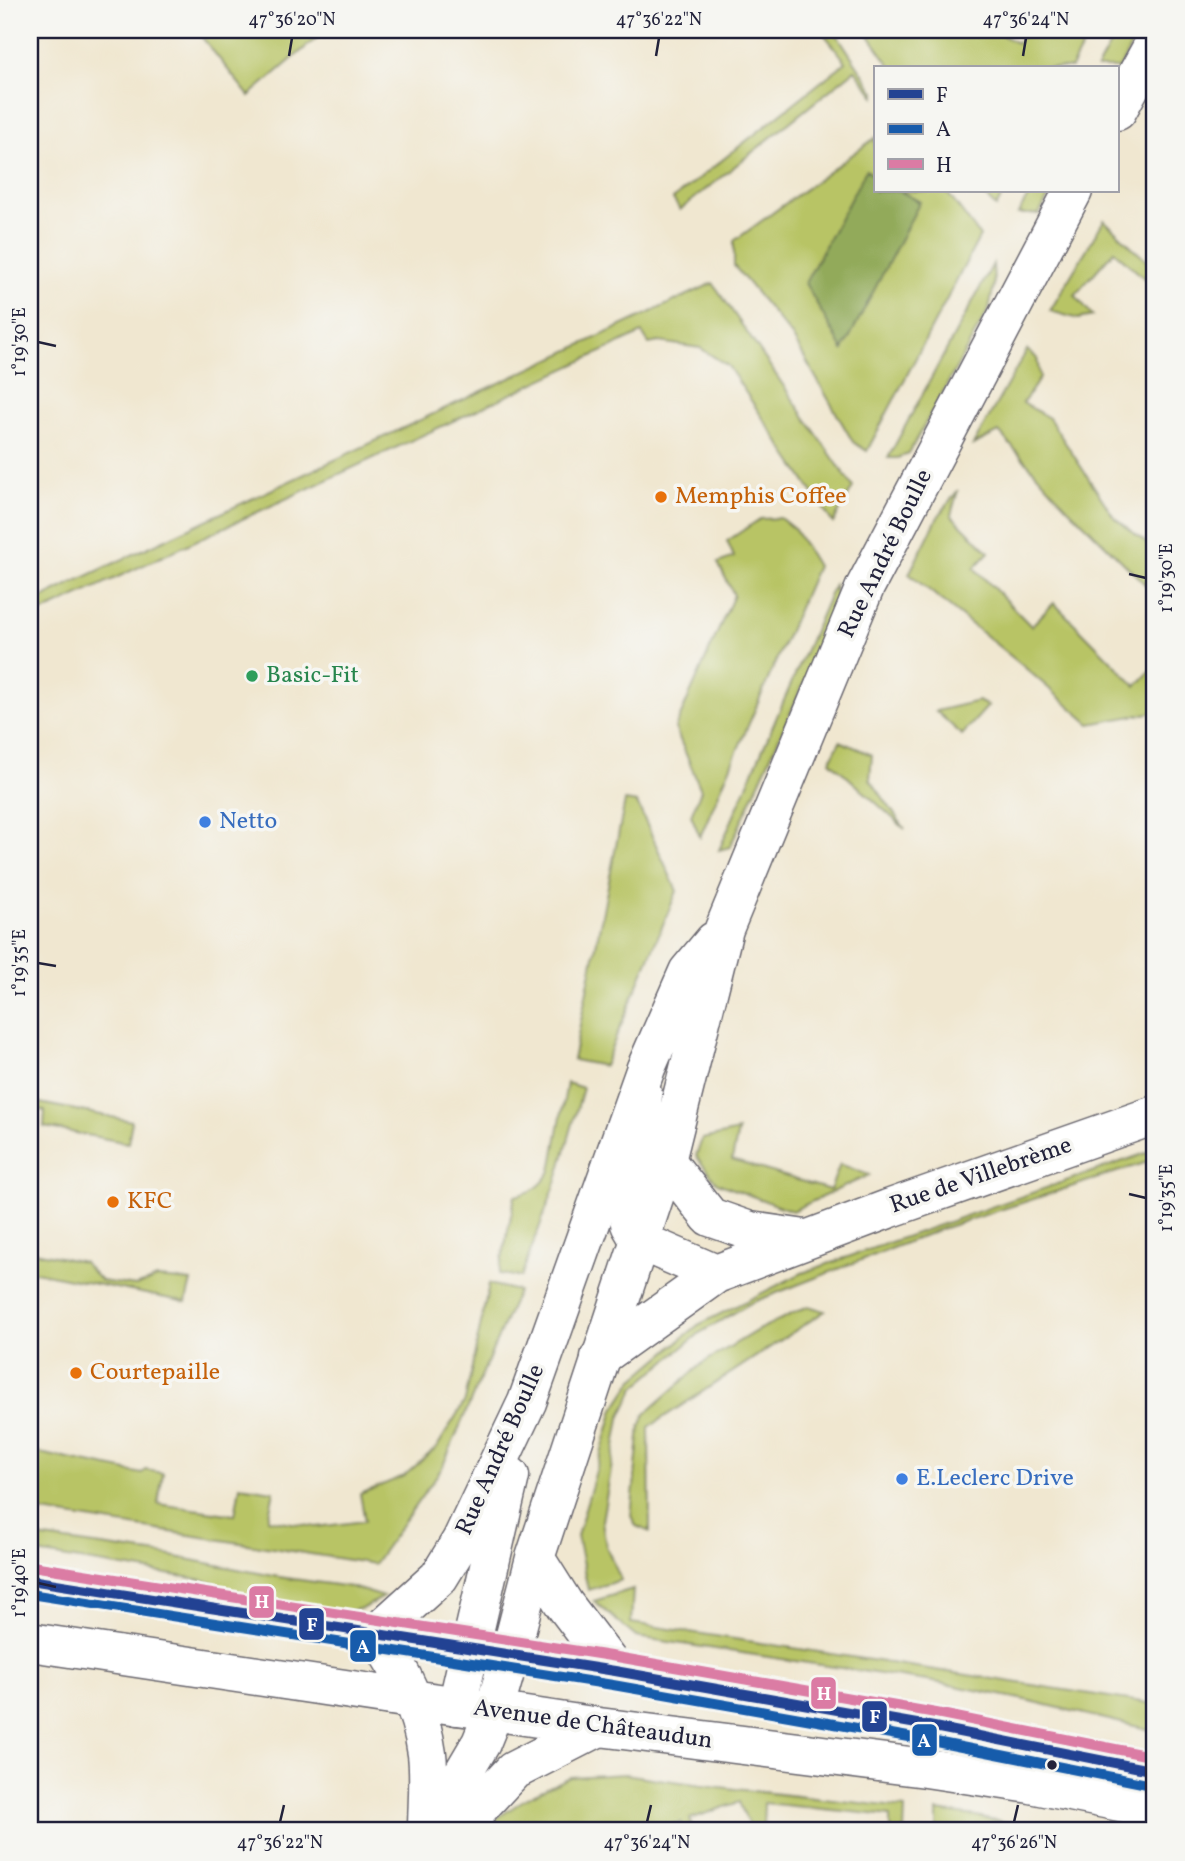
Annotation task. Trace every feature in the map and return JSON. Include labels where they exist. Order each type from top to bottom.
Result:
[{"type":"street","points":[[1118,109],[1155,42]]},
{"type":"street","name":"Rue André Boulle","points":[[428,1831],[473,1760],[494,1712],[535,1558],[639,1227],[666,1161],[724,929],[865,587],[1072,192]]},
{"type":"street","name":"Rue André Boulle","points":[[376,1634],[439,1577],[461,1541],[527,1402],[646,1068],[688,972],[724,929]]},
{"type":"street","name":"Rue André Boulle","points":[[639,1227],[646,1068]]},
{"type":"street","name":"Rue de Villebrème","points":[[600,1357],[716,1274],[1155,1115]]},
{"type":"street","points":[[666,1161],[710,1217]]},
{"type":"street","name":"Rue de Villebrème","points":[[639,1227],[710,1217],[750,1231],[807,1239]]},
{"type":"street","points":[[585,1240],[639,1227],[716,1274]]},
{"type":"street","points":[[457,1706],[527,1402]]},
{"type":"street","points":[[535,1558],[568,1610],[615,1671]]},
{"type":"street","points":[[30,1580],[615,1671],[934,1727],[1155,1771]]},
{"type":"street","points":[[376,1634],[399,1667],[414,1699],[427,1755],[428,1831]]},
{"type":"street","name":"Avenue de Châteaudun","points":[[30,1642],[600,1727],[926,1768],[1031,1784],[1155,1809]]},
{"type":"street","points":[[460,1831],[494,1789],[513,1771],[600,1727]]},
{"type":"green space","points":[[196,30],[326,30],[249,96]]},
{"type":"green space","points":[[821,30],[834,30],[874,90],[874,95],[855,70],[680,210],[673,199],[846,62]]},
{"type":"green space","points":[[865,30],[992,30],[1017,43],[1026,30],[1054,30],[1067,37],[1071,30],[1091,30],[1072,66],[891,66]]},
{"type":"green space","points":[[1118,30],[1140,30],[1118,70],[1118,66],[1098,66]]},
{"type":"green space","points":[[874,139],[874,192],[947,192],[980,236],[867,451],[853,442],[792,336],[734,266],[734,241]]},
{"type":"green space","points":[[866,170],[874,175],[874,192],[902,192],[920,202],[843,350],[805,283]]},
{"type":"green space","points":[[980,192],[1004,192],[996,207]]},
{"type":"green space","points":[[1030,192],[1051,192],[1039,214],[1018,214]]},
{"type":"green space","points":[[1104,220],[1155,269],[1155,288],[1114,251],[1075,295],[1093,316],[1078,319],[1050,311]]},
{"type":"green space","points":[[993,264],[994,285],[989,309],[909,453],[898,458],[888,458]]},
{"type":"green space","points":[[713,283],[853,487],[833,523],[728,366],[700,348],[659,342],[649,344],[642,333],[30,618],[30,604],[74,582]]},
{"type":"green space","points":[[1027,350],[1037,358],[1040,378],[1023,403],[1049,418],[1114,517],[1155,550],[1155,594],[1066,506],[999,432],[973,445]]},
{"type":"green space","points":[[958,490],[951,515],[989,552],[974,568],[1031,626],[1054,603],[1136,686],[1155,666],[1155,712],[1090,724],[909,574],[938,517]]},
{"type":"green space","points":[[780,518],[795,530],[817,566],[700,837],[691,815],[701,790],[675,728],[734,595],[718,563],[734,557],[727,541],[760,519]]},
{"type":"green space","points":[[834,585],[837,599],[834,616],[730,847],[719,850]]},
{"type":"green space","points":[[978,701],[988,706],[962,735],[936,711]]},
{"type":"green space","points":[[840,741],[872,755],[870,779],[905,829],[830,761]]},
{"type":"green space","points":[[625,801],[637,803],[677,891],[604,1066],[573,1060]]},
{"type":"green space","points":[[567,1083],[583,1088],[557,1180],[521,1277],[499,1274],[515,1196],[536,1188],[551,1171]]},
{"type":"green space","points":[[30,1101],[132,1121],[128,1143],[44,1127],[45,1111],[30,1108]]},
{"type":"green space","points":[[738,1131],[732,1160],[830,1190],[840,1164],[869,1175],[792,1211],[717,1183],[696,1156],[702,1139]]},
{"type":"green space","points":[[1149,1152],[1154,1160],[941,1229],[751,1303],[700,1333],[635,1387],[620,1418],[602,1521],[606,1546],[621,1580],[588,1590],[577,1536],[614,1409],[633,1380],[698,1325],[802,1273]]},
{"type":"green space","points":[[30,1251],[83,1262],[101,1281],[136,1286],[157,1278],[191,1281],[186,1302],[30,1271]]},
{"type":"green space","points":[[489,1284],[518,1291],[442,1468],[374,1564],[30,1510],[30,1451],[142,1474],[146,1470],[163,1473],[158,1504],[235,1515],[240,1486],[274,1491],[268,1519],[316,1527],[365,1521],[360,1494],[404,1476],[437,1447],[465,1401]]},
{"type":"green space","points":[[808,1306],[825,1311],[649,1427],[650,1532],[636,1526],[631,1516],[640,1427],[645,1414],[703,1363],[758,1330]]},
{"type":"green space","points":[[30,1536],[166,1555],[279,1577],[351,1587],[384,1597],[363,1608],[338,1614],[268,1604],[204,1580],[30,1552]]},
{"type":"green space","points":[[633,1589],[631,1623],[1155,1704],[1155,1731],[940,1683],[636,1637],[594,1601]]},
{"type":"green space","points":[[625,1774],[905,1808],[904,1831],[890,1831],[890,1816],[764,1803],[763,1831],[751,1830],[739,1802],[690,1819],[693,1831],[684,1831],[681,1822],[650,1831],[484,1831],[487,1825],[528,1797],[570,1777]]},
{"type":"green space","points":[[937,1811],[976,1816],[1049,1831],[937,1831]]},
{"type":"transit line","name":"H","points":[[32,1566],[617,1657],[936,1713],[1155,1757]]},
{"type":"transit line","name":"F","points":[[30,1580],[615,1671],[934,1727],[1155,1771]]},
{"type":"transit line","name":"A","points":[[30,1594],[613,1685],[931,1741],[1152,1785]]},
{"type":"place","name":"Memphis Coffee","points":[[661,497]]},
{"type":"place","name":"Basic-Fit","points":[[252,676]]},
{"type":"place","name":"Netto","points":[[205,822]]},
{"type":"place","name":"KFC","points":[[113,1202]]},
{"type":"place","name":"Courtepaille","points":[[76,1373]]},
{"type":"place","name":"E.Leclerc Drive","points":[[902,1479]]}]
